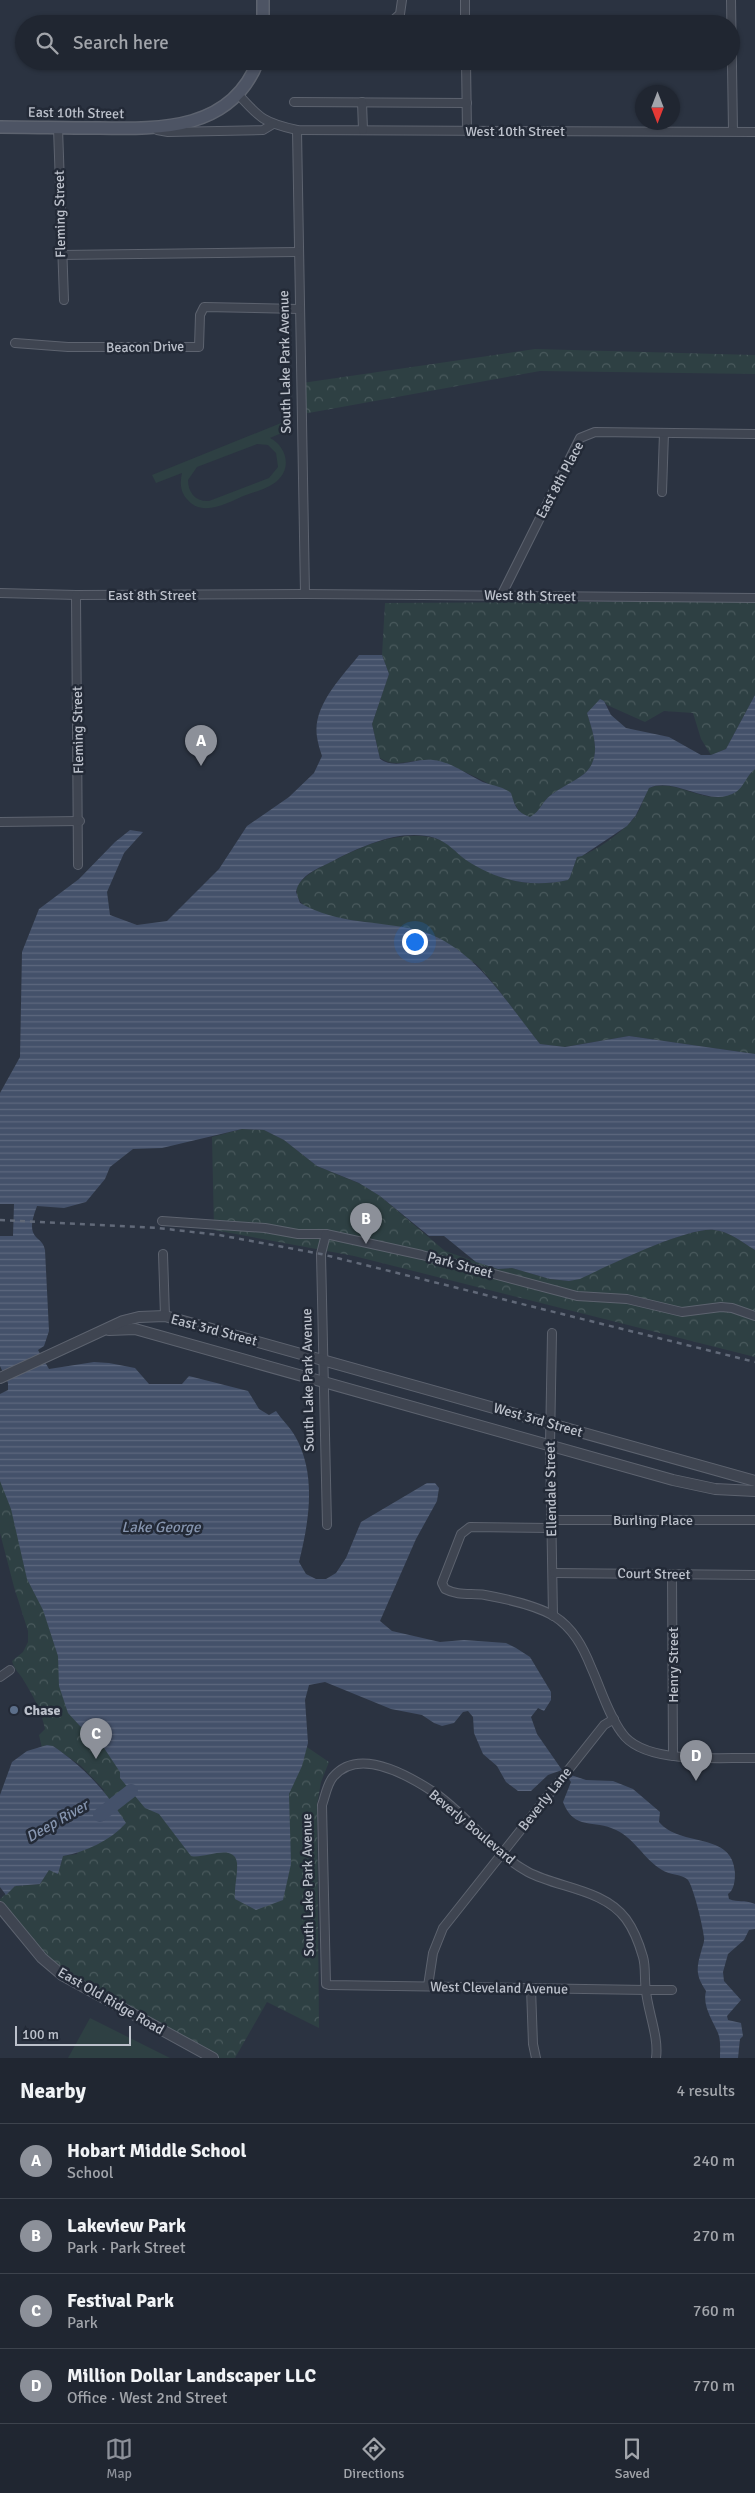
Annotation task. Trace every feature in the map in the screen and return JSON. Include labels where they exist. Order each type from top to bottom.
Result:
[{"type":"main road","points":[[263,0],[263,15]]},
{"type":"main road","points":[[238,94],[255,70]]},
{"type":"main road","name":"East 10th Street","points":[[0,128],[151,129],[186,124],[212,114],[238,94]]},
{"type":"street","points":[[399,15],[402,0]]},
{"type":"street","points":[[465,0],[465,15]]},
{"type":"street","points":[[731,0],[731,15]]},
{"type":"street","points":[[466,70],[467,130]]},
{"type":"street","points":[[733,70],[734,131]]},
{"type":"street","name":"East 10th Street","points":[[238,94],[254,113],[273,124],[297,130]]},
{"type":"street","points":[[294,102],[467,102]]},
{"type":"street","points":[[362,102],[363,130]]},
{"type":"street","name":"East 10th Street","points":[[151,129],[168,132],[263,130],[273,124]]},
{"type":"street","name":"Fleming Street","points":[[58,128],[64,300]]},
{"type":"street","name":"West 10th Street","points":[[297,130],[755,132]]},
{"type":"street","name":"South Lake Park Avenue","points":[[297,130],[305,594]]},
{"type":"street","points":[[61,255],[298,252]]},
{"type":"street","name":"Beacon Drive","points":[[15,343],[68,347],[199,347],[200,315],[204,307],[299,309]]},
{"type":"street","name":"East 8th Place","points":[[501,596],[580,438],[595,432],[755,434]]},
{"type":"street","points":[[662,492],[664,433]]},
{"type":"street","name":"East 8th Street","points":[[0,593],[76,595],[305,594]]},
{"type":"street","name":"West 8th Street","points":[[305,594],[755,598]]},
{"type":"street","name":"Fleming Street","points":[[76,595],[80,821],[78,865]]},
{"type":"street","points":[[0,822],[80,821]]},
{"type":"street","name":"Park Street","points":[[162,1221],[264,1228],[298,1234],[326,1234],[422,1255],[577,1296],[627,1299],[682,1312],[732,1308],[755,1316]]},
{"type":"street","name":"South Lake Park Avenue","points":[[326,1234],[320,1254],[327,1526]]},
{"type":"street","points":[[163,1254],[165,1316]]},
{"type":"street","name":"East 3rd Street","points":[[0,1378],[84,1338],[108,1330],[123,1321],[139,1317],[165,1316],[322,1359]]},
{"type":"street","name":"East 3rd Street","points":[[108,1330],[135,1329],[322,1381]]},
{"type":"street","name":"Ellendale Street","points":[[552,1333],[550,1444],[554,1573],[553,1616]]},
{"type":"street","name":"West 3rd Street","points":[[322,1359],[755,1481]]},
{"type":"street","name":"West 3rd Street","points":[[322,1381],[673,1480],[715,1489],[755,1491]]},
{"type":"street","name":"Burling Place","points":[[553,1616],[520,1604],[484,1595],[454,1594],[445,1589],[442,1582],[461,1534],[470,1527],[755,1520]]},
{"type":"street","name":"Court Street","points":[[554,1573],[755,1575]]},
{"type":"street","name":"Henry Street","points":[[672,1574],[673,1756]]},
{"type":"street","points":[[553,1616],[568,1628],[582,1646],[622,1734],[637,1746],[654,1753],[673,1756],[755,1758]]},
{"type":"street","points":[[0,1677],[10,1670]]},
{"type":"street","name":"Beverly Lane","points":[[428,1986],[433,1953],[443,1928],[604,1725],[614,1719]]},
{"type":"street","name":"South Lake Park Avenue","points":[[326,1984],[322,1805],[332,1778],[345,1765],[369,1763],[404,1775]]},
{"type":"street","name":"Beverly Boulevard","points":[[404,1775],[433,1792],[502,1854],[529,1872],[568,1885],[611,1904],[625,1917],[637,1937],[644,1959],[646,1990],[656,2058]]},
{"type":"street","name":"East Old Ridge Road","points":[[2,1911],[42,1958],[62,1975],[213,2058]]},
{"type":"street","name":"West Cleveland Avenue","points":[[326,1984],[672,1990]]},
{"type":"street","points":[[531,1988],[536,2058]]},
{"type":"green space","points":[[535,349],[755,355],[755,374],[540,371],[303,414],[302,383]]},
{"type":"green space","points":[[281,423],[284,432],[270,438],[283,451],[286,463],[285,469],[278,480],[263,489],[223,505],[207,508],[192,504],[186,498],[181,486],[182,473],[156,483],[152,475]],"holes":[[[257,444],[268,445],[276,453],[278,467],[269,478],[209,501],[200,500],[191,493],[188,480],[197,467]]]},
{"type":"green space","points":[[755,601],[755,695],[726,749],[711,755],[701,739],[693,713],[664,711],[645,722],[607,705],[604,701],[587,713],[595,745],[595,753],[590,767],[580,777],[548,797],[531,817],[520,814],[513,801],[499,790],[450,765],[432,760],[392,763],[380,758],[372,724],[389,674],[382,655],[385,603]]},
{"type":"green space","points":[[755,769],[755,1054],[629,1036],[564,1047],[540,1044],[492,982],[470,960],[431,943],[381,925],[315,912],[305,906],[298,897],[297,886],[319,868],[368,845],[406,836],[431,837],[443,841],[467,860],[503,878],[528,883],[567,880],[570,877],[577,857],[600,846],[630,822],[637,814],[649,788],[669,786],[709,797],[719,797],[737,790]]},
{"type":"green space","points":[[242,1129],[264,1130],[284,1140],[317,1166],[363,1185],[380,1196],[445,1251],[497,1269],[512,1268],[550,1279],[569,1281],[580,1278],[647,1248],[685,1235],[714,1230],[730,1235],[755,1250],[755,1357],[354,1256],[214,1230],[212,1137]]},
{"type":"green space","points":[[0,1461],[282,1792],[301,1743],[329,1762],[321,1782],[317,1805],[319,2028],[267,2002],[235,2058],[217,2058],[79,1982],[42,1954],[0,1903],[0,1899],[15,1886],[40,1884],[49,1870],[61,1865],[62,1856],[77,1854],[104,1790],[81,1766],[53,1746],[42,1748],[39,1735],[45,1729],[37,1704],[12,1661],[23,1652],[28,1642],[28,1631],[0,1533]]},
{"type":"green space","points":[[90,2018],[170,2058],[68,2058]]},
{"type":"water","name":"Lake George","points":[[359,655],[382,655],[389,674],[372,724],[380,759],[392,764],[426,760],[446,763],[483,782],[507,790],[511,793],[519,811],[530,817],[537,812],[548,797],[580,777],[590,767],[595,753],[595,745],[587,713],[600,699],[604,701],[611,715],[626,728],[669,737],[701,755],[711,755],[726,749],[755,695],[755,769],[739,790],[726,796],[715,797],[670,786],[659,785],[649,788],[636,815],[627,826],[582,856],[577,857],[568,880],[527,883],[502,878],[466,860],[440,840],[409,835],[369,844],[322,866],[301,881],[296,892],[300,903],[329,915],[343,919],[417,930],[437,937],[455,948],[487,976],[540,1044],[565,1047],[629,1036],[755,1054],[755,1250],[725,1232],[714,1230],[685,1235],[647,1248],[580,1279],[569,1281],[550,1279],[512,1268],[498,1269],[476,1262],[444,1236],[429,1236],[380,1196],[359,1183],[317,1166],[284,1140],[264,1130],[242,1129],[162,1148],[133,1149],[110,1167],[105,1179],[86,1202],[64,1208],[37,1206],[32,1222],[32,1230],[43,1244],[45,1250],[49,1331],[44,1346],[38,1350],[49,1369],[94,1362],[109,1363],[135,1368],[149,1384],[182,1384],[189,1376],[248,1391],[259,1409],[269,1415],[276,1411],[295,1436],[306,1466],[309,1482],[308,1515],[299,1562],[306,1574],[316,1579],[326,1579],[336,1573],[346,1558],[361,1522],[427,1483],[435,1483],[439,1488],[437,1501],[416,1539],[380,1621],[392,1631],[440,1642],[464,1640],[506,1643],[530,1657],[551,1692],[551,1700],[544,1711],[538,1708],[531,1717],[537,1734],[562,1770],[548,1775],[531,1791],[518,1791],[506,1782],[497,1766],[483,1754],[474,1733],[473,1717],[468,1711],[463,1712],[454,1723],[442,1726],[422,1715],[391,1709],[325,1682],[309,1685],[305,1700],[308,1743],[302,1766],[289,1794],[291,1864],[283,1900],[256,1910],[235,1899],[237,1863],[235,1857],[224,1853],[191,1856],[159,1814],[145,1808],[120,1778],[120,1772],[100,1742],[80,1726],[68,1713],[59,1686],[58,1656],[43,1610],[27,1579],[11,1509],[0,1481],[0,1394],[8,1390],[8,1383],[0,1366],[0,1236],[13,1236],[14,1204],[0,1204],[0,1093],[20,1057],[22,952],[39,909],[79,879],[115,842],[130,830],[143,832],[124,853],[107,892],[110,915],[137,925],[167,921],[219,869],[247,826],[289,797],[314,773],[322,756],[317,737],[319,714],[337,682]]},
{"type":"water","points":[[47,1745],[53,1746],[85,1771],[110,1800],[126,1823],[97,1845],[63,1856],[58,1874],[49,1870],[40,1884],[15,1886],[6,1895],[0,1887],[0,1795],[12,1762],[27,1751]]},
{"type":"water","points":[[571,1775],[586,1780],[613,1781],[633,1789],[660,1812],[659,1822],[669,1830],[716,1845],[725,1851],[732,1860],[735,1879],[733,1888],[728,1894],[729,1899],[755,1904],[755,1929],[749,1930],[744,1940],[728,1954],[723,1972],[724,1981],[741,2000],[727,2016],[728,2020],[741,2023],[743,2036],[740,2039],[738,2058],[720,2058],[719,2036],[705,2002],[706,1991],[700,1981],[698,1972],[698,1963],[704,1943],[702,1924],[692,1889],[687,1879],[665,1872],[629,1839],[616,1830],[585,1823],[573,1817],[563,1802],[571,1782],[568,1778]]},
{"type":"waterway","name":"Deep River","points":[[100,1815],[131,1791]]},
{"type":"railway","points":[[0,1220],[158,1228],[219,1235],[321,1254],[755,1362]]},
{"type":"place","name":"Hobart Middle School","points":[[201,766]]},
{"type":"place","name":"Lakeview Park","points":[[366,1244]]},
{"type":"place","name":"Chase","points":[[14,1710]]},
{"type":"place","name":"Festival Park","points":[[96,1759]]},
{"type":"place","name":"Million Dollar Landscaper LLC","points":[[696,1781]]}]
